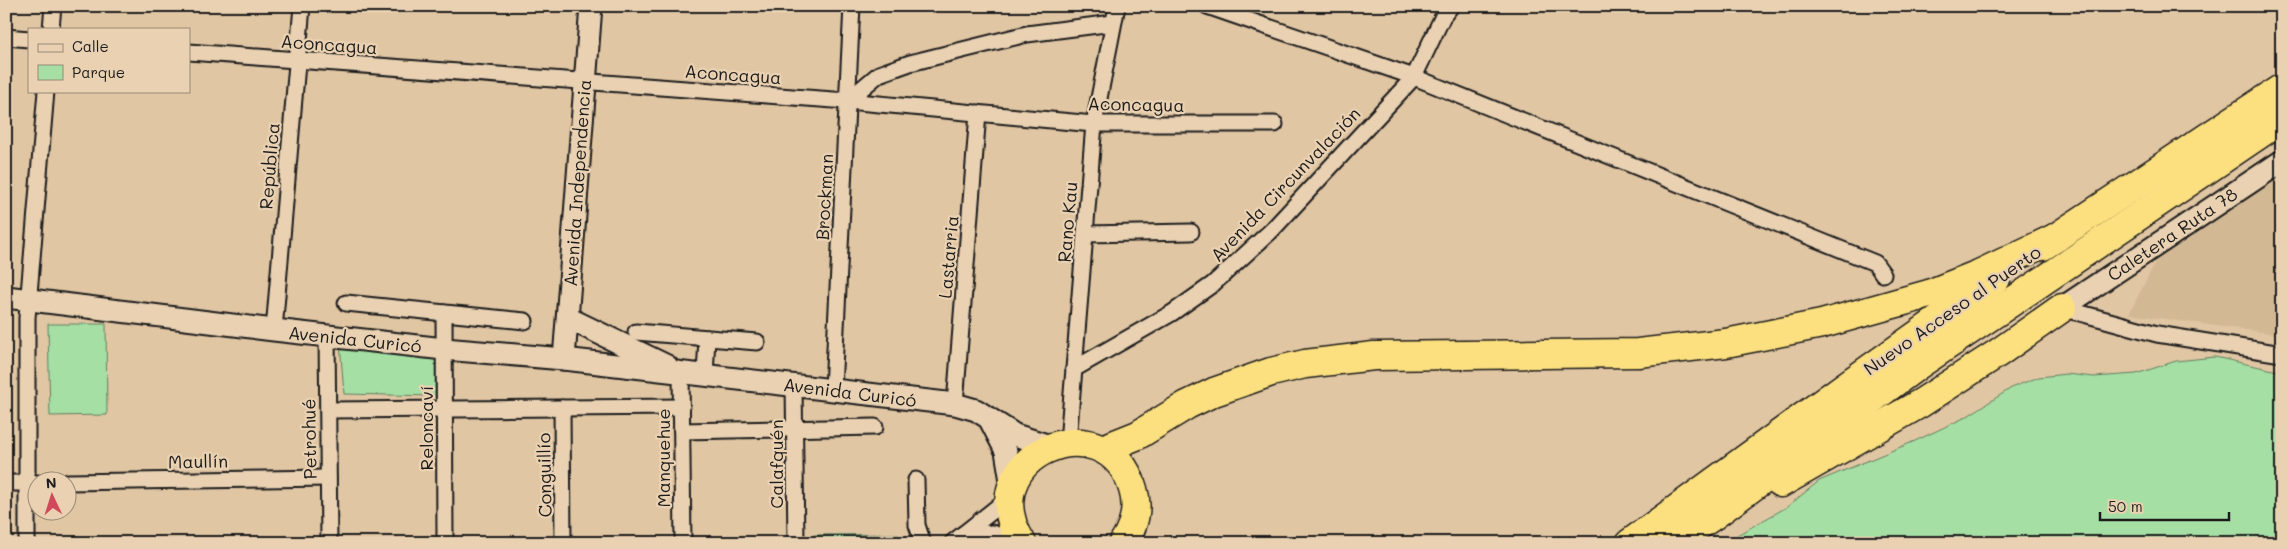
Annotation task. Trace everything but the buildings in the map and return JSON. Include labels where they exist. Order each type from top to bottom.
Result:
[{"type":"highway","name":"Nuevo Acceso al Puerto","points":[[1630,543],[1859,375],[2057,237],[2282,88]]},
{"type":"highway","name":"Nuevo Acceso al Puerto","points":[[1673,543],[1917,366],[2282,119]]},
{"type":"highway","points":[[1102,449],[1138,435],[1186,405],[1214,392],[1271,372],[1305,364],[1374,356],[1638,353],[1735,342],[1822,324],[1929,294],[1979,274],[2057,237]]},
{"type":"highway","points":[[1712,516],[1790,479],[1880,427],[1984,363],[2062,308]]},
{"type":"highway","points":[[1022,543],[1011,521],[1011,492],[1026,462],[1059,444],[1091,445],[1102,449],[1124,468],[1135,494],[1133,523],[1122,543]]},
{"type":"main road","name":"Avenida Independencia","points":[[564,359],[591,6]]},
{"type":"main road","name":"Caletera Ruta 78","points":[[2062,308],[2282,161]]},
{"type":"main road","name":"Avenida Curicó","points":[[6,297],[274,330],[444,349],[564,359],[955,404],[976,410],[1015,435],[1059,444]]},
{"type":"main road","points":[[568,318],[681,373]]},
{"type":"main road","points":[[991,421],[1006,451],[1011,492]]},
{"type":"street","points":[[51,28],[53,6]]},
{"type":"street","name":"República","points":[[274,330],[302,6]]},
{"type":"street","name":"Brockman","points":[[832,389],[852,6]]},
{"type":"street","name":"Rano Kau","points":[[1059,444],[1074,369],[1094,124],[1117,6]]},
{"type":"street","points":[[1207,6],[1414,77],[1874,263],[1883,274]]},
{"type":"street","name":"Avenida Circunvalación","points":[[1074,369],[1164,318],[1214,284],[1272,230],[1414,77],[1444,16],[1451,6]]},
{"type":"street","points":[[847,101],[879,74],[918,61],[1027,34],[1113,23]]},
{"type":"street","points":[[6,37],[28,39]]},
{"type":"street","name":"Aconcagua","points":[[190,52],[847,101],[1094,124],[1275,124]]},
{"type":"street","points":[[32,472],[28,300],[46,92]]},
{"type":"street","name":"Lastarria","points":[[955,404],[978,113]]},
{"type":"street","points":[[1085,234],[1191,232]]},
{"type":"street","name":"Avenida Curicó","points":[[346,303],[525,321]]},
{"type":"street","points":[[2062,308],[2157,334],[2282,354]]},
{"type":"street","name":"Reloncaví","points":[[444,313],[445,543]]},
{"type":"street","points":[[636,332],[757,342]]},
{"type":"street","name":"Petrohué","points":[[327,335],[329,543]]},
{"type":"street","points":[[705,375],[707,338]]},
{"type":"street","name":"Manquehue","points":[[681,373],[683,543]]},
{"type":"street","name":"Calafquén","points":[[794,385],[796,543]]},
{"type":"street","points":[[328,410],[682,406]]},
{"type":"street","name":"Conguillío","points":[[562,408],[563,543]]},
{"type":"street","name":"Avenida Curicó","points":[[682,431],[875,428]]},
{"type":"street","name":"Maullín","points":[[78,482],[328,478]]},
{"type":"street","points":[[916,480],[917,525],[924,543]]},
{"type":"street","points":[[6,483],[28,483]]},
{"type":"street","points":[[957,538],[1011,492]]},
{"type":"street","points":[[27,543],[29,522]]},
{"type":"street","points":[[957,538],[992,533],[1022,543]]},
{"type":"shaded area","points":[[2282,173],[2282,335],[2129,314],[2160,253]]},
{"type":"green space","points":[[48,324],[106,324],[107,415],[50,416]]},
{"type":"green space","points":[[340,342],[436,355],[435,396],[344,394]]},
{"type":"green space","points":[[2215,357],[2282,372],[2282,543],[1723,543],[1787,507],[1819,481],[1915,441],[1966,417],[2013,387],[2039,377],[2066,374],[2094,377],[2136,374],[2176,361]]},
{"type":"green space","points":[[897,534],[906,543],[814,543],[814,535]]}]
